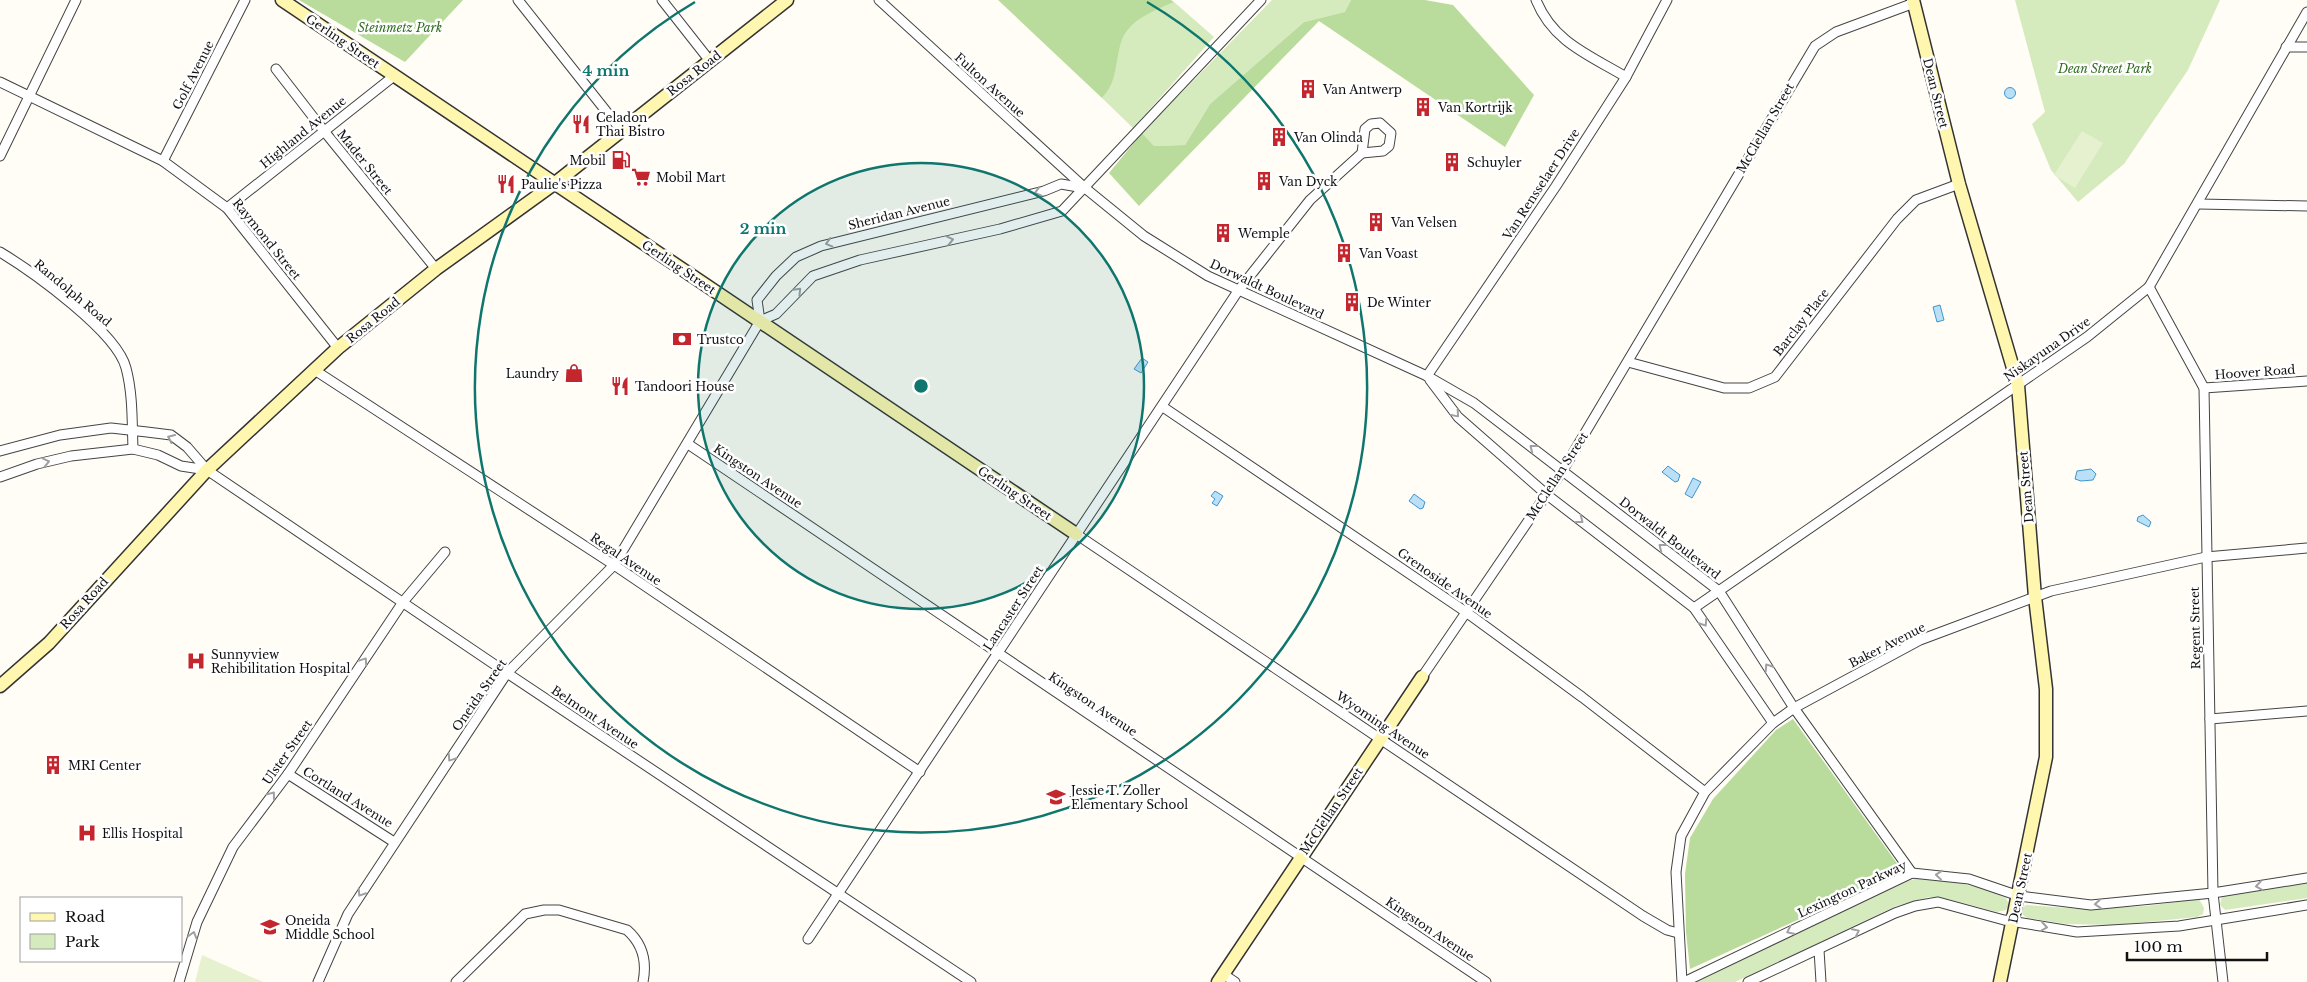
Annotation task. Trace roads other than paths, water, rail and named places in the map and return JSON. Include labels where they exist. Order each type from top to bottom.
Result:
[{"type":"street","points":[[0,156],[76,0]]},
{"type":"street","name":"Golf Avenue","points":[[163,161],[244,0]]},
{"type":"street","name":"Gerling Street","points":[[282,0],[1076,534]]},
{"type":"street","points":[[518,0],[621,130]]},
{"type":"street","points":[[662,0],[710,61]]},
{"type":"street","name":"Rosa Road","points":[[0,686],[49,642],[207,470],[316,371],[338,348],[436,269],[554,184],[787,0]]},
{"type":"street","name":"Fulton Avenue","points":[[879,0],[1085,188]]},
{"type":"street","points":[[688,444],[760,321],[776,314],[812,276],[860,260],[1000,229],[1062,211],[1261,0]]},
{"type":"street","points":[[1536,0],[1542,15],[1563,40],[1626,77]]},
{"type":"street","name":"Van Rensselaer Drive","points":[[1427,376],[1556,186],[1626,77],[1667,0]]},
{"type":"street","name":"Dean Street","points":[[1913,1],[1959,184],[2018,385],[2035,597],[2046,689],[2046,757],[2000,982]]},
{"type":"street","name":"McClellan Street","points":[[1220,978],[1380,738],[1563,470],[1815,46],[1836,32],[1913,1]]},
{"type":"street","name":"Niskayuna Drive","points":[[1694,608],[2087,338],[2149,287],[2307,12]]},
{"type":"street","points":[[2286,47],[2307,47]]},
{"type":"street","name":"Mader Street","points":[[276,69],[436,269]]},
{"type":"street","name":"Highland Avenue","points":[[227,208],[394,76]]},
{"type":"street","name":"Raymond Street","points":[[0,82],[163,161],[227,208],[338,348]]},
{"type":"street","name":"Lancaster Street","points":[[808,939],[998,655],[1076,534],[1163,407],[1238,291],[1310,200],[1362,153]]},
{"type":"street","name":"Sheridan Avenue","points":[[760,321],[757,300],[776,276],[796,257],[821,246],[1044,191],[1061,184],[1085,188]]},
{"type":"street","name":"Barclay Place","points":[[1628,362],[1724,388],[1749,388],[1775,376],[1897,218],[1916,200],[1959,184]]},
{"type":"street","name":"Dorwaldt Boulevard","points":[[1085,188],[1144,236],[1208,276],[1427,376],[1474,402],[1719,591],[1794,708],[1912,873]]},
{"type":"street","points":[[2198,204],[2307,206]]},
{"type":"street","name":"Randolph Road","points":[[0,252],[52,289],[110,340],[126,367],[133,449]]},
{"type":"street","name":"Regent Street","points":[[2149,287],[2204,388],[2213,893],[2223,982]]},
{"type":"street","name":"Regal Avenue","points":[[316,371],[614,565],[920,772]]},
{"type":"street","name":"Dorwaldt Boulevard","points":[[1427,376],[1458,417],[1546,494],[1694,608],[1772,723]]},
{"type":"street","name":"Hoover Road","points":[[2204,388],[2307,381]]},
{"type":"street","name":"Grenoside Avenue","points":[[1163,407],[1466,612],[1582,697],[1704,792]]},
{"type":"street","points":[[0,451],[60,435],[111,428],[171,435],[188,448],[207,470]]},
{"type":"street","name":"Oneida Street","points":[[318,982],[348,914],[507,673],[614,565],[688,444]]},
{"type":"street","name":"Kingston Avenue","points":[[688,444],[998,655],[1486,982]]},
{"type":"street","points":[[0,477],[37,464],[71,456],[133,449],[158,455],[181,466],[207,470]]},
{"type":"street","name":"Belmont Avenue","points":[[207,470],[507,673],[971,982]]},
{"type":"street","name":"Wyoming Avenue","points":[[1076,534],[1643,916],[1667,930],[1678,933]]},
{"type":"street","name":"Baker Avenue","points":[[1683,982],[1678,933],[1676,872],[1681,836],[1704,792],[1772,723],[1794,708],[1920,640],[2051,591],[2206,557],[2307,548]]},
{"type":"street","name":"Ulster Street","points":[[179,982],[197,922],[232,847],[288,774],[403,602],[445,552]]},
{"type":"street","points":[[2210,719],[2307,711]]},
{"type":"street","name":"Cortland Avenue","points":[[288,774],[394,842]]},
{"type":"street","name":"Lexington Parkway","points":[[1683,982],[1912,873],[1969,879],[2018,896],[2091,905],[2213,893],[2307,878]]},
{"type":"street","points":[[1748,982],[1895,913],[1915,906],[1938,902],[2013,922],[2077,932],[2179,926],[2307,905]]},
{"type":"street","points":[[456,982],[525,914],[544,910],[559,910],[626,930],[635,937],[644,956],[646,968],[643,982]]},
{"type":"street","points":[[1819,950],[1821,982]]},
{"type":"street","points":[[1220,978],[1235,982]]},
{"type":"water","points":[[2010,87],[2016,93],[2010,99],[2004,93]]},
{"type":"water","points":[[1940,305],[1944,320],[1937,322],[1933,307]]},
{"type":"water","points":[[1142,358],[1148,362],[1141,373],[1134,369]]},
{"type":"water","points":[[1668,466],[1680,475],[1678,481],[1675,482],[1662,472]]},
{"type":"water","points":[[2091,469],[2096,474],[2093,480],[2081,481],[2075,479],[2077,471]]},
{"type":"water","points":[[1693,478],[1701,482],[1692,498],[1685,494]]},
{"type":"water","points":[[1215,491],[1223,496],[1217,506],[1212,503],[1215,499],[1211,496]]},
{"type":"water","points":[[1414,494],[1425,502],[1423,508],[1420,509],[1409,501]]},
{"type":"water","points":[[2143,515],[2151,522],[2149,527],[2137,521],[2138,517]]},
{"type":"place","name":"Van Antwerp","points":[[1308,89]]},
{"type":"place","name":"Van Kortrijk","points":[[1423,107]]},
{"type":"place","name":"Celadon Thai Bistro","points":[[581,124]]},
{"type":"place","name":"Van Olinda","points":[[1279,137]]},
{"type":"place","name":"Mobil","points":[[621,160]]},
{"type":"place","name":"Schuyler","points":[[1452,162]]},
{"type":"place","name":"Mobil Mart","points":[[641,177]]},
{"type":"place","name":"Van Dyck","points":[[1264,181]]},
{"type":"place","name":"Paulie's Pizza","points":[[506,184]]},
{"type":"place","name":"Van Velsen","points":[[1376,222]]},
{"type":"place","name":"Wemple","points":[[1223,233]]},
{"type":"place","name":"Van Voast","points":[[1344,253]]},
{"type":"place","name":"De Winter","points":[[1352,302]]},
{"type":"place","name":"Trustco","points":[[682,339]]},
{"type":"place","name":"Laundry","points":[[574,373]]},
{"type":"place","name":"Tandoori House","points":[[620,386]]},
{"type":"place","name":"Sunnyview Rehibilitation Hospital","points":[[196,661]]},
{"type":"place","name":"MRI Center","points":[[53,765]]},
{"type":"place","name":"Jessie T. Zoller Elementary School","points":[[1056,797]]},
{"type":"place","name":"Ellis Hospital","points":[[87,833]]},
{"type":"place","name":"Oneida Middle School","points":[[270,927]]},
{"type":"park label","name":"Steinmetz Park","points":[[400,27]]},
{"type":"park label","name":"Dean Street Park","points":[[2105,68]]}]
